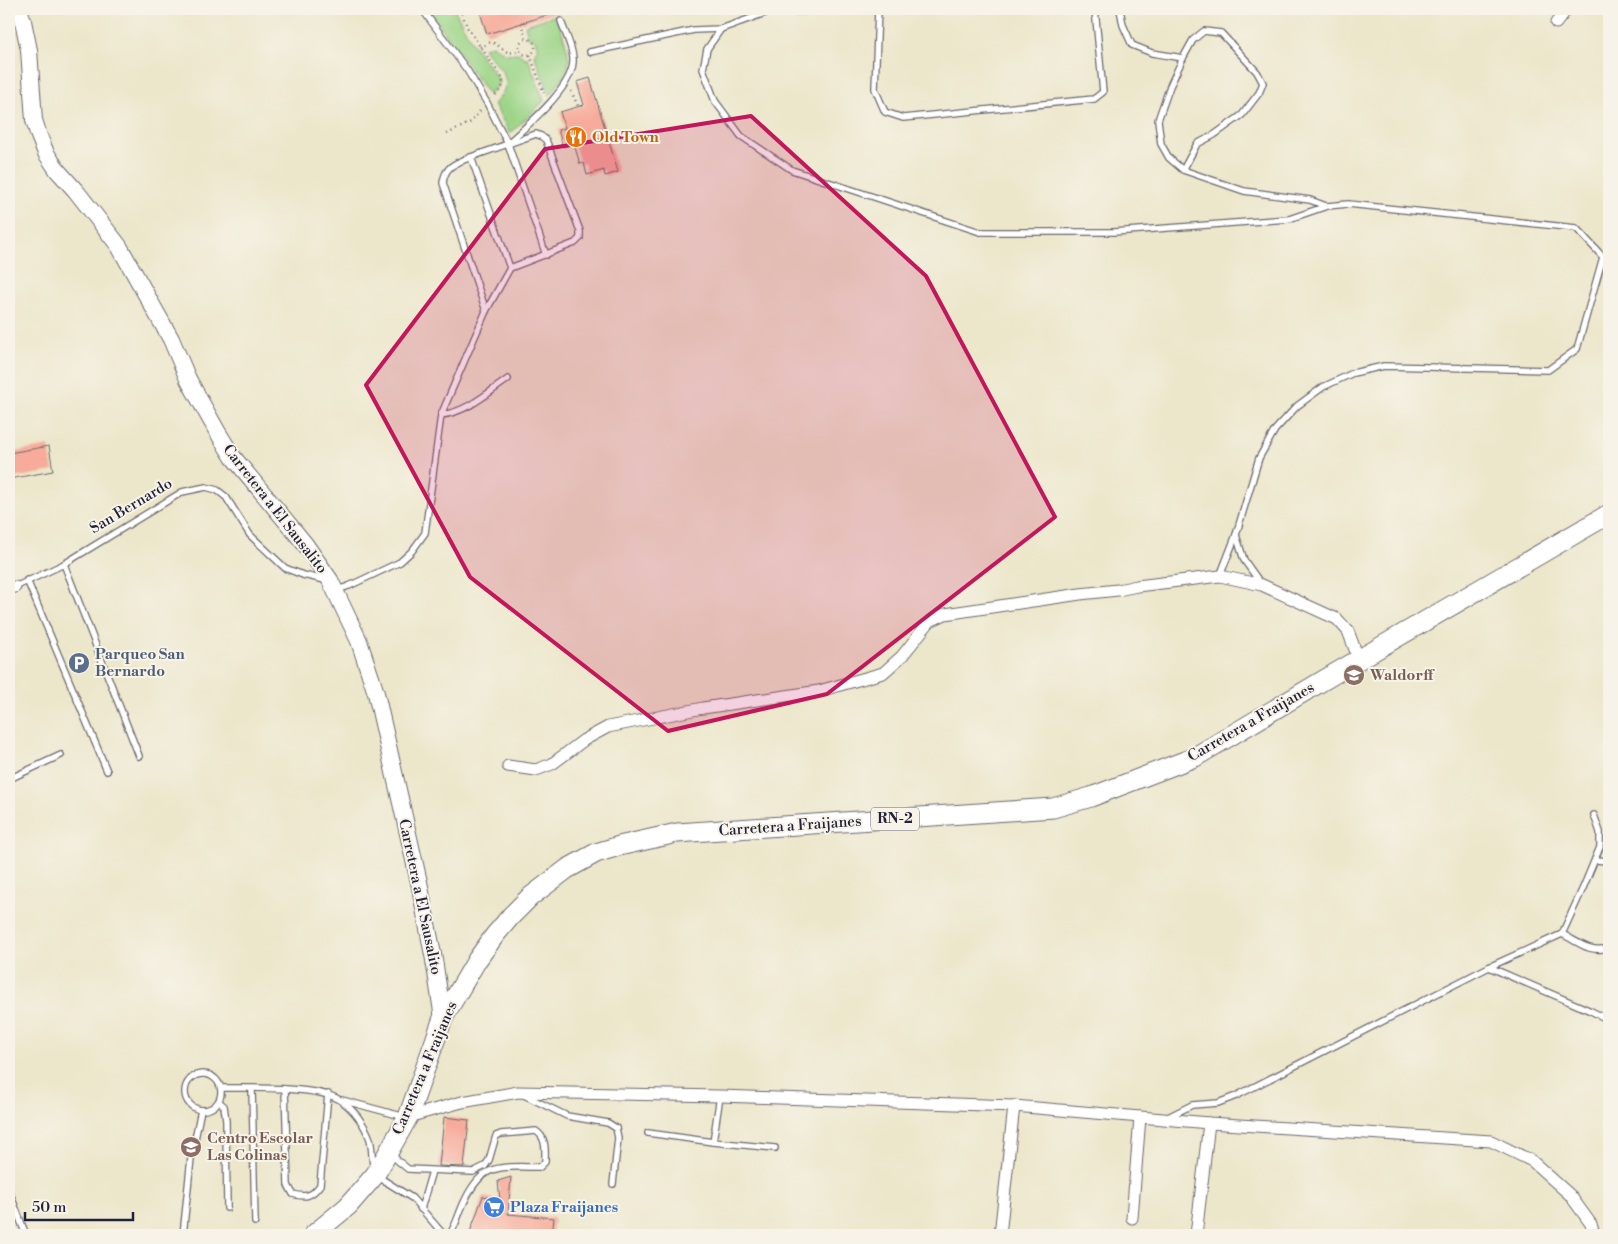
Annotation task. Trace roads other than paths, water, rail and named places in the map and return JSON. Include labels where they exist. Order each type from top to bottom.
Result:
[{"type":"main road","name":"Carretera a Fraijanes","points":[[313,1235],[348,1206],[374,1175],[389,1151],[408,1117],[443,1018],[494,935],[530,897],[567,869],[596,853],[677,833],[1053,808],[1091,797],[1195,757],[1609,514]]},
{"type":"street","name":"Carretera a El Sausalito","points":[[19,9],[29,50],[34,120],[46,153],[58,172],[76,191],[119,246],[171,339],[202,405],[233,457],[305,544],[333,586],[359,642],[376,693],[419,882],[443,1018]]},
{"type":"street","points":[[1556,23],[1567,9]]},
{"type":"street","points":[[508,766],[536,770],[552,764],[584,740],[608,727],[704,708],[819,691],[883,673],[902,656],[930,621],[944,614],[1137,586],[1220,576],[1262,585],[1336,619],[1348,631],[1359,660]]},
{"type":"street","points":[[408,1117],[462,1102],[518,1092],[720,1096],[1014,1106],[1209,1123],[1491,1141],[1532,1161],[1570,1195],[1591,1224],[1594,1235]]},
{"type":"street","points":[[1000,1235],[1014,1106]]},
{"type":"street","points":[[1132,1218],[1140,1117]]},
{"type":"street","points":[[1196,1235],[1209,1123]]},
{"type":"lane","points":[[422,9],[467,70],[487,103],[508,144],[546,255]]},
{"type":"lane","points":[[590,52],[694,30],[721,29],[768,12],[880,9],[875,89],[885,112],[903,118],[1094,99],[1103,92],[1095,9]]},
{"type":"lane","points":[[1120,9],[1123,25],[1132,45],[1152,53],[1183,58]]},
{"type":"lane","points":[[508,144],[549,105],[565,84],[572,69],[574,59],[561,21]]},
{"type":"lane","points":[[721,29],[707,49],[703,69],[715,101],[741,136],[792,170],[980,232],[1114,232],[1289,220],[1326,206],[1348,204],[1576,228],[1603,257],[1577,349],[1548,370],[1384,366],[1345,376],[1323,387],[1297,406],[1275,430],[1259,458],[1236,535],[1220,576]]},
{"type":"lane","points":[[1183,170],[1197,144],[1214,135],[1242,115],[1259,93],[1263,83],[1257,72],[1220,34],[1204,31],[1193,40],[1170,86],[1158,120],[1161,144],[1169,158],[1183,170],[1244,191],[1310,200],[1326,206]]},
{"type":"lane","points":[[333,586],[350,586],[400,562],[412,551],[425,533],[442,415],[486,311],[510,268],[575,244],[580,238],[580,231],[546,140],[536,134],[472,157],[447,169],[444,176],[443,183],[486,311]]},
{"type":"lane","points":[[472,157],[510,268]]},
{"type":"lane","points":[[442,415],[451,414],[473,403],[508,379]]},
{"type":"lane","name":"San Bernardo","points":[[12,588],[64,564],[182,492],[206,487],[217,490],[226,497],[250,535],[285,568],[333,586]]},
{"type":"lane","points":[[1236,535],[1244,560],[1262,585]]},
{"type":"lane","points":[[64,564],[139,756]]},
{"type":"lane","points":[[27,580],[107,771]]},
{"type":"lane","points":[[9,779],[62,755]]},
{"type":"lane","points":[[1164,1119],[1192,1105],[1218,1103],[1236,1096],[1489,967],[1562,934],[1600,847],[1600,832],[1594,815]]},
{"type":"lane","points":[[1595,860],[1609,861]]},
{"type":"lane","points":[[1562,934],[1590,949],[1598,951],[1609,948]]},
{"type":"lane","points":[[1489,967],[1609,1020]]},
{"type":"lane","points":[[206,1074],[212,1077],[218,1081],[221,1088],[222,1095],[219,1102],[215,1107],[208,1110],[194,1108],[189,1104],[186,1097],[185,1090],[188,1083],[198,1075],[206,1074]]},
{"type":"lane","points":[[221,1088],[285,1089],[328,1094],[340,1100],[350,1108],[370,1140],[374,1175],[412,1198],[444,1235]]},
{"type":"lane","points":[[252,1088],[255,1222]]},
{"type":"lane","points":[[285,1089],[288,1184],[293,1194],[300,1197],[308,1197],[320,1185],[328,1094]]},
{"type":"lane","points":[[518,1092],[567,1116],[608,1122],[616,1128],[618,1138],[614,1184]]},
{"type":"lane","points":[[713,1142],[720,1096]]},
{"type":"lane","points":[[340,1100],[408,1117]]},
{"type":"lane","points":[[219,1102],[224,1106],[226,1121],[227,1208]]},
{"type":"lane","points":[[182,1235],[191,1158],[201,1110]]},
{"type":"lane","points":[[389,1151],[408,1169],[473,1172],[485,1166],[489,1160],[496,1136],[536,1131],[541,1134],[544,1139],[545,1162],[540,1167],[502,1167],[482,1174],[466,1197],[449,1235]]},
{"type":"lane","points":[[648,1133],[775,1148]]},
{"type":"lane","points":[[421,1209],[432,1171]]},
{"type":"lane","points":[[9,1191],[26,1235]]},
{"type":"place","name":"Old Town","points":[[576,137]]},
{"type":"place","name":"Parqueo San Bernardo","points":[[79,663]]},
{"type":"place","name":"Waldorff","points":[[1354,675]]},
{"type":"place","name":"Centro Escolar Las Colinas","points":[[191,1147]]},
{"type":"place","name":"Plaza Fraijanes","points":[[494,1207]]}]
